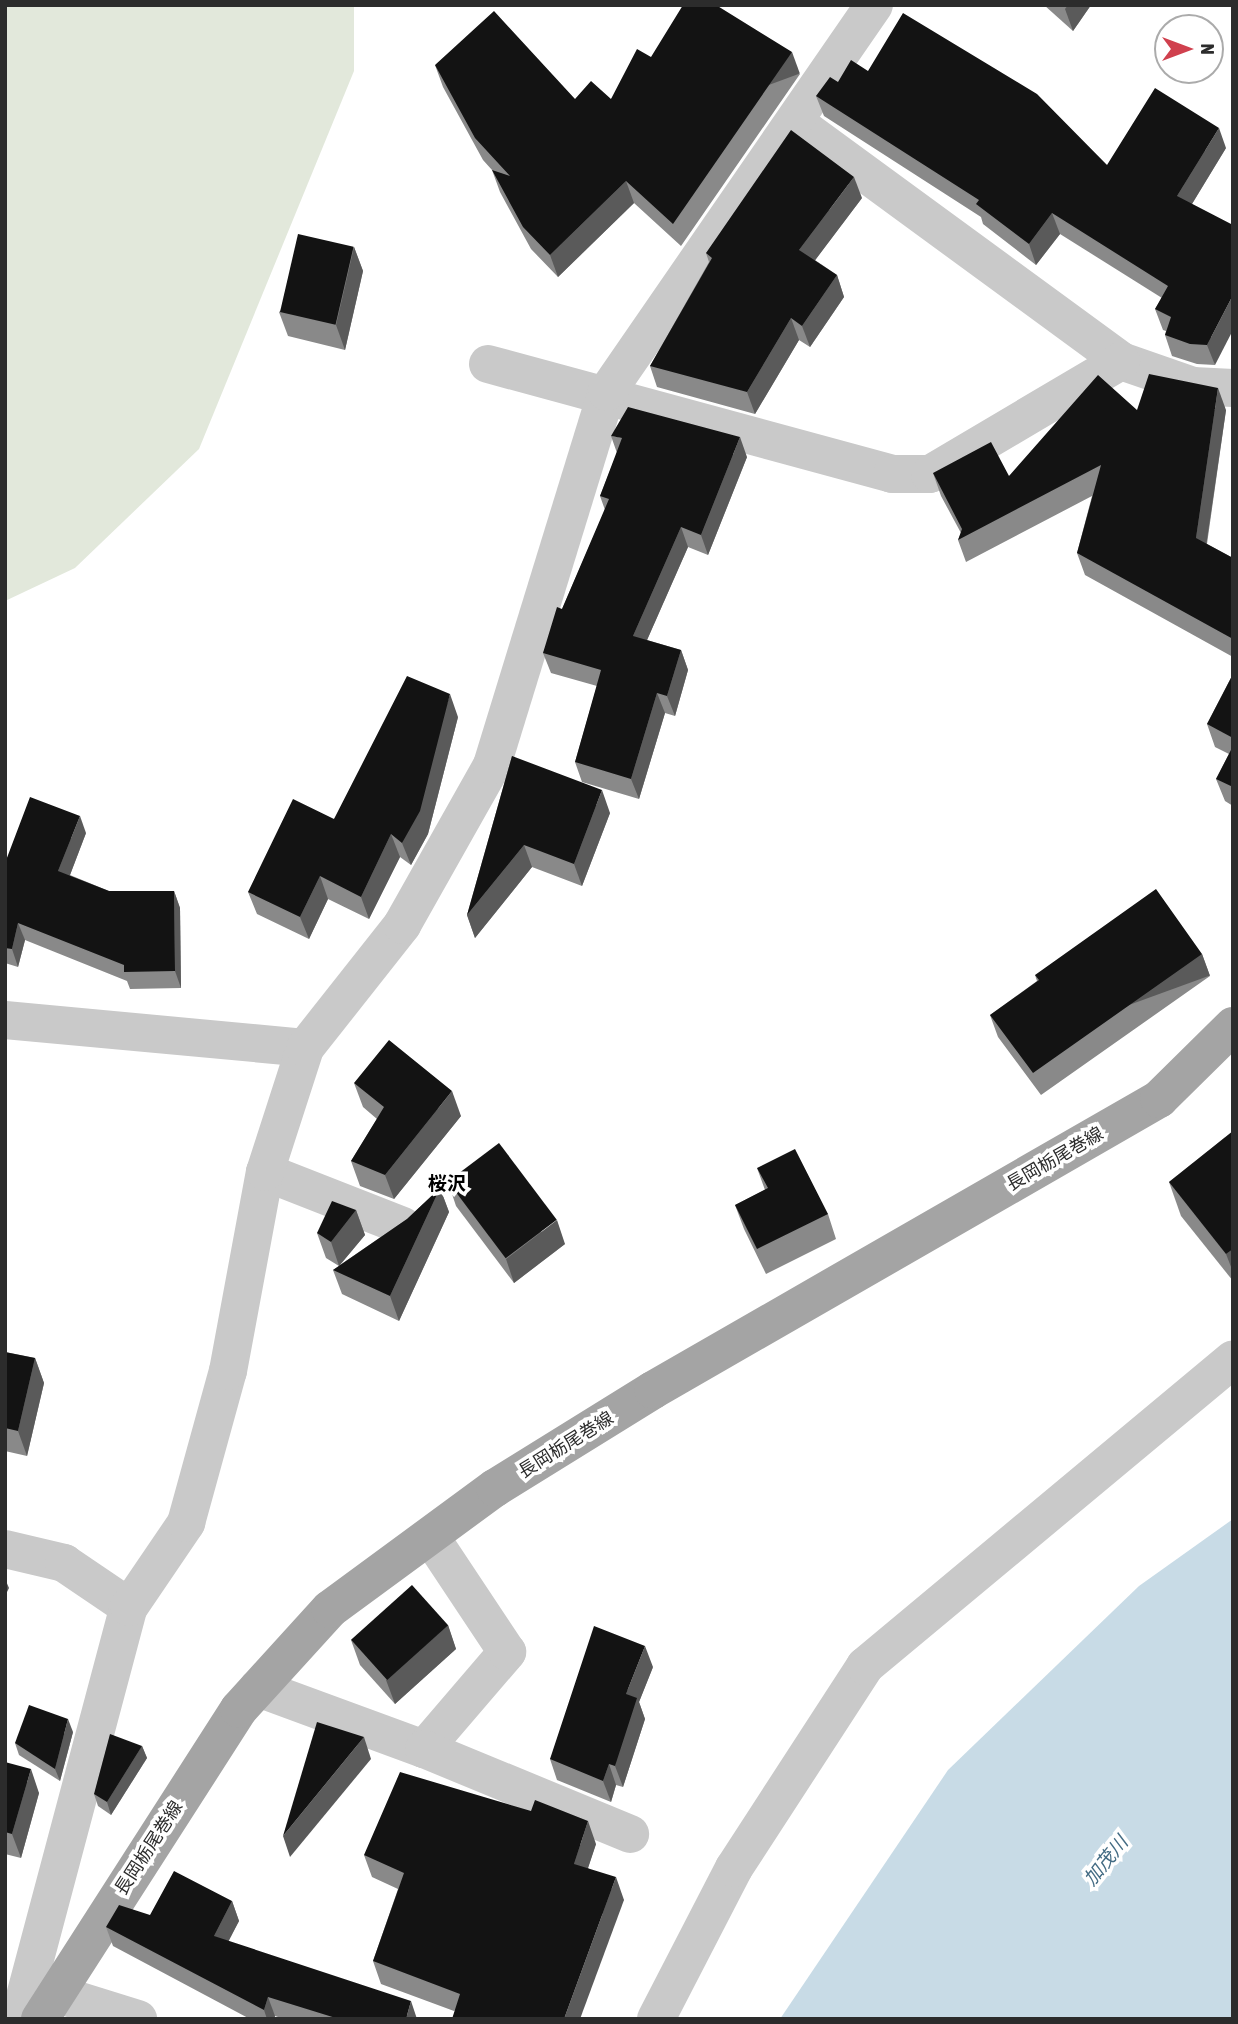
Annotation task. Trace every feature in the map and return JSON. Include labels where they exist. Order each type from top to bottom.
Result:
[{"type":"main road","name":"長岡栃尾巻線","points":[[49,2006],[258,1688],[330,1609],[430,1536],[653,1391],[1158,1099],[1233,1026]]},
{"type":"street","points":[[19,2019],[129,1607],[186,1523],[229,1371],[265,1172],[305,1048],[402,925],[492,765],[607,392],[874,5]]},
{"type":"street","points":[[795,122],[1121,361],[1193,386],[1233,388]]},
{"type":"street","points":[[488,363],[607,392],[892,474],[930,474],[1121,361]]},
{"type":"street","points":[[5,1020],[305,1048]]},
{"type":"street","points":[[265,1172],[403,1226]]},
{"type":"street","points":[[656,2019],[734,1868],[865,1666],[1233,1359]]},
{"type":"street","points":[[424,1749],[507,1652],[430,1536]]},
{"type":"street","points":[[5,1549],[64,1563],[129,1607]]},
{"type":"street","points":[[258,1688],[424,1749],[630,1834]]},
{"type":"street","points":[[49,2006],[138,2019]]},
{"type":"shaded area","points":[[5,5],[354,5],[354,71],[199,449],[75,568],[5,601]]},
{"type":"water","name":"加茂川","points":[[1233,1519],[1233,2019],[780,2019],[948,1770],[1139,1586]]},
{"type":"building","points":[[683,5],[716,5],[792,52],[673,224],[626,181],[550,255],[523,227],[492,170],[510,176],[475,138],[435,65],[494,11],[575,99],[591,81],[611,99],[637,49],[651,57]]},
{"type":"building","points":[[903,13],[1037,94],[1107,165],[1155,88],[1219,128],[1177,196],[1233,225],[1233,295],[1207,345],[1190,344],[1165,335],[1171,317],[1155,309],[1168,286],[1052,213],[1029,244],[976,204],[979,200],[816,96],[830,77],[838,82],[851,60],[868,71]]},
{"type":"building","points":[[791,130],[854,177],[799,250],[837,275],[802,326],[791,318],[747,392],[650,366],[712,258],[706,253]]},
{"type":"building","points":[[298,234],[354,247],[336,325],[280,312]]},
{"type":"building","points":[[1149,374],[1218,388],[1196,538],[1233,558],[1233,639],[1077,553],[1101,465],[958,540],[962,529],[933,473],[991,442],[1009,476],[1098,375],[1137,410]]},
{"type":"building","points":[[628,407],[740,437],[701,535],[681,527],[633,636],[681,650],[667,696],[657,693],[631,779],[575,762],[601,670],[543,653],[557,607],[562,609],[609,499],[600,496],[622,438],[611,436]]},
{"type":"building","points":[[1233,674],[1233,738],[1207,724]]},
{"type":"building","points":[[407,676],[450,694],[420,811],[402,843],[391,834],[361,897],[320,876],[300,917],[248,892],[293,799],[334,819]]},
{"type":"building","points":[[1233,746],[1233,787],[1216,779]]},
{"type":"building","points":[[512,756],[602,790],[574,864],[524,845],[467,915]]},
{"type":"building","points":[[30,797],[80,816],[58,871],[109,891],[174,891],[175,971],[124,972],[124,965],[18,923],[12,949],[5,948],[5,863]]},
{"type":"building","points":[[1156,889],[1202,954],[1033,1073],[990,1015],[1039,980],[1035,975]]},
{"type":"building","points":[[389,1040],[452,1091],[385,1175],[351,1161],[384,1107],[354,1083]]},
{"type":"building","points":[[1233,1131],[1233,1249],[1226,1254],[1169,1182]]},
{"type":"building","points":[[499,1143],[557,1220],[506,1258],[448,1182]]},
{"type":"building","points":[[795,1149],[828,1214],[757,1249],[735,1205],[768,1188],[757,1168]]},
{"type":"building","points":[[440,1188],[390,1296],[333,1270],[407,1219]]},
{"type":"building","points":[[332,1201],[356,1210],[331,1242],[317,1233]]},
{"type":"building","points":[[5,1352],[35,1358],[18,1431],[5,1428]]},
{"type":"building","points":[[412,1585],[448,1625],[387,1680],[351,1640]]},
{"type":"building","points":[[594,1626],[645,1646],[626,1694],[637,1698],[615,1766],[609,1764],[603,1781],[550,1759]]},
{"type":"building","points":[[29,1705],[68,1719],[55,1769],[15,1743]]},
{"type":"building","points":[[317,1722],[364,1737],[283,1836]]},
{"type":"building","points":[[110,1734],[142,1746],[107,1802],[94,1794]]},
{"type":"building","points":[[5,1762],[31,1769],[12,1834],[5,1832]]},
{"type":"building","points":[[400,1772],[531,1811],[535,1800],[588,1821],[574,1864],[616,1877],[564,2019],[452,2019],[460,1994],[373,1961],[404,1873],[364,1855]]},
{"type":"building","points":[[174,1871],[232,1901],[214,1936],[411,2001],[406,2019],[339,2019],[268,1997],[264,2010],[106,1927],[119,1905],[150,1915]]},
{"type":"district","name":"桜沢","points":[[447,1184]]}]
